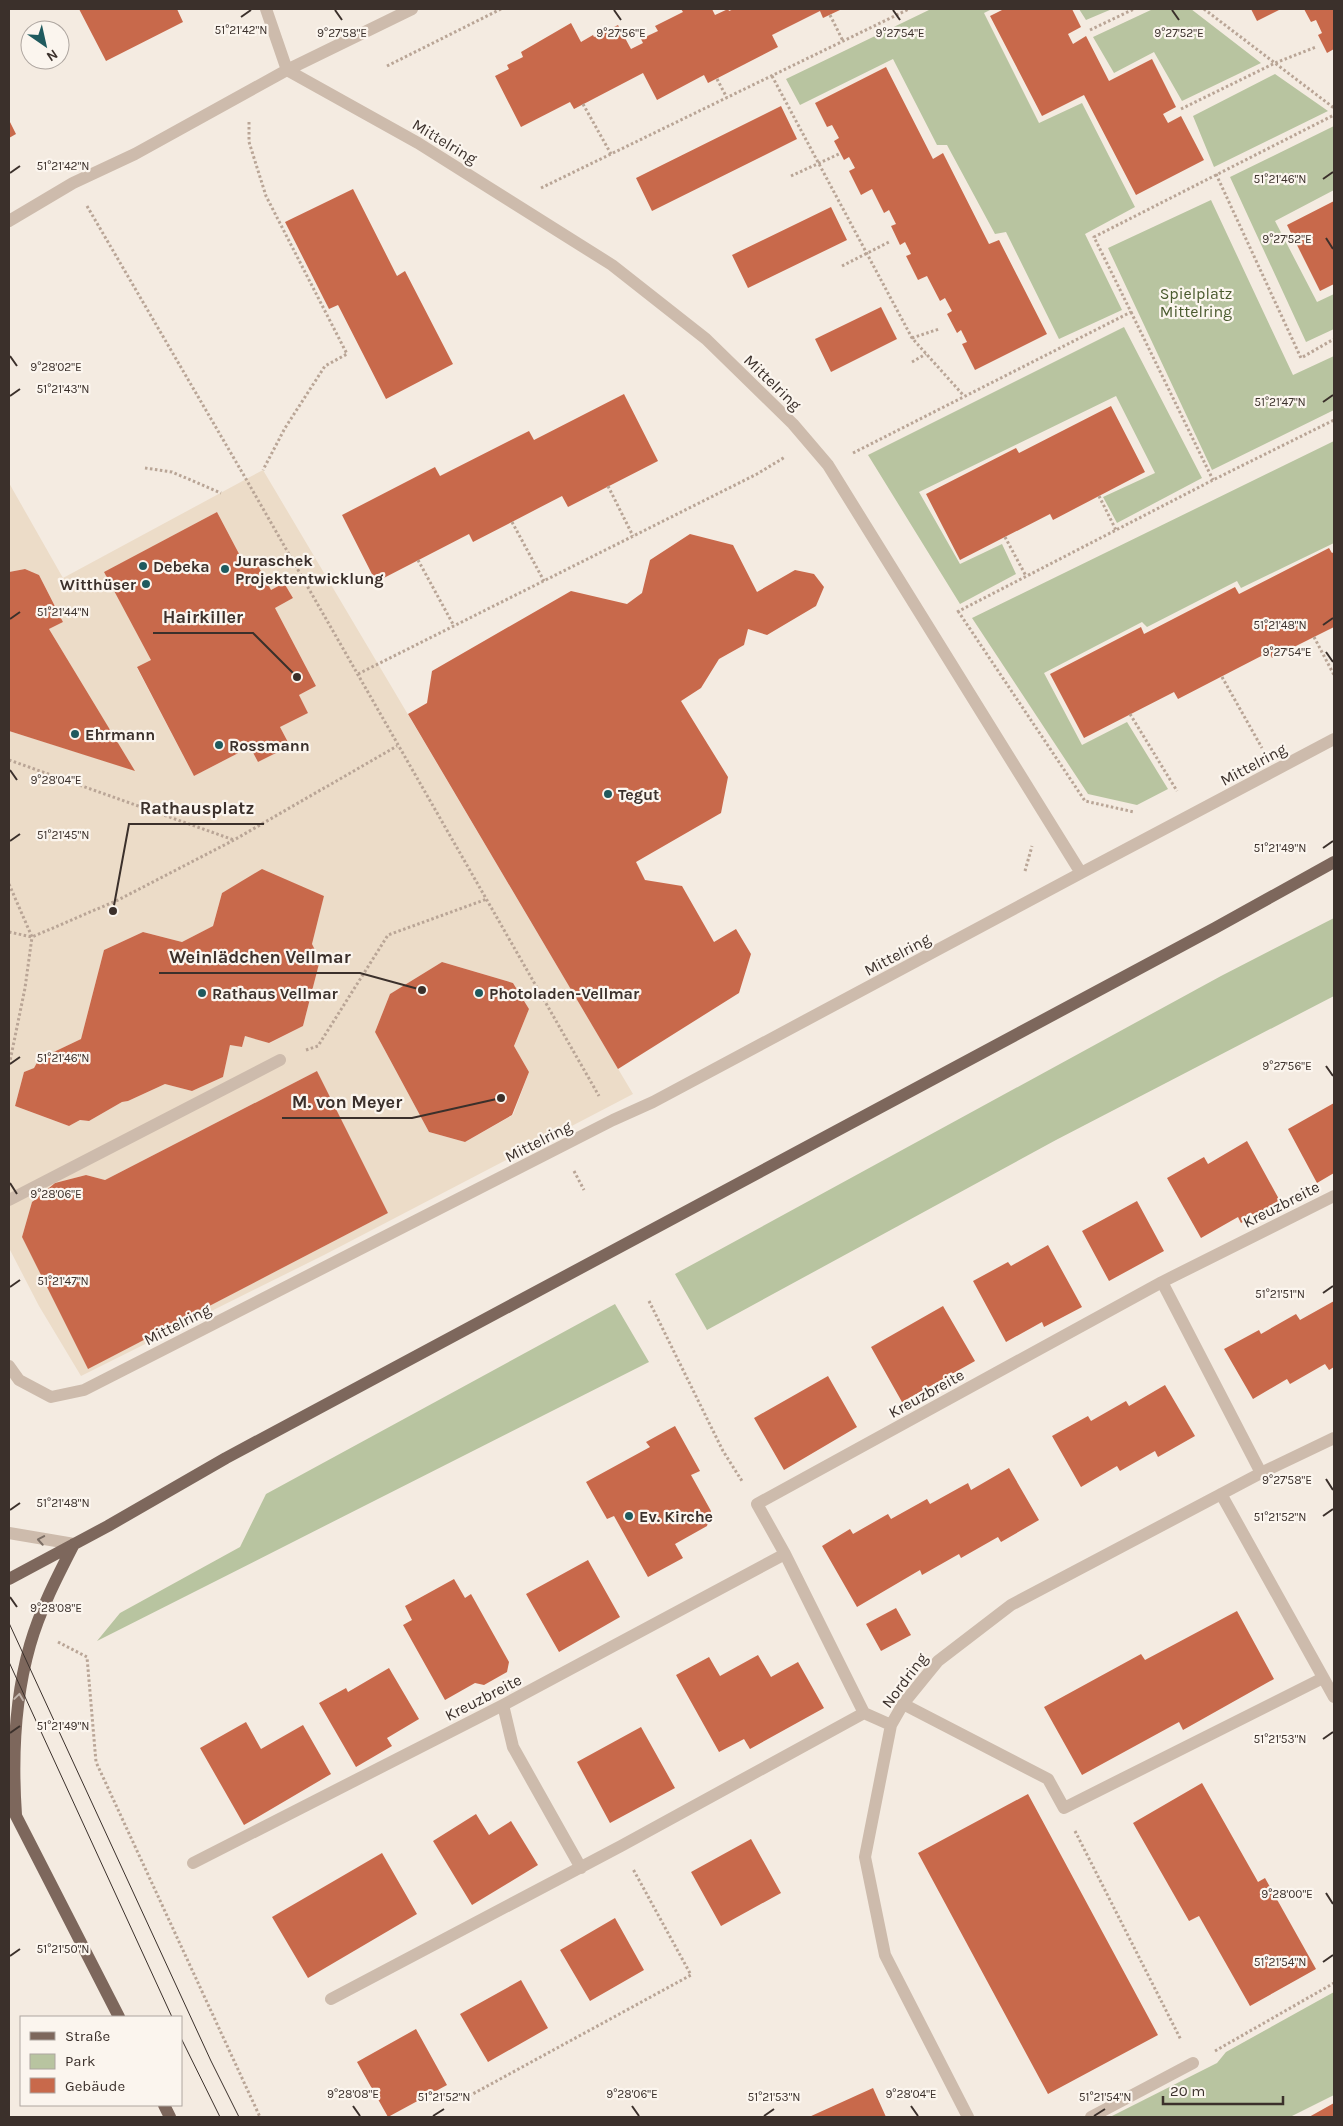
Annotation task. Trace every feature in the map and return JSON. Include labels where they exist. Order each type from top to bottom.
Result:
[{"type":"main road","points":[[9,1579],[226,1458],[1206,933],[1334,862]]},
{"type":"main road","points":[[16,1815],[13,1772],[15,1730],[23,1674],[35,1630],[52,1586],[74,1544]]},
{"type":"main road","points":[[9,1801],[118,2016]]},
{"type":"street","points":[[266,9],[287,70]]},
{"type":"street","points":[[9,221],[74,183],[135,154],[287,70],[412,9]]},
{"type":"street","name":"Mittelring","points":[[287,70],[418,143],[612,266],[706,339],[793,424],[828,465],[1081,873]]},
{"type":"street","name":"Mittelring","points":[[9,1366],[19,1380],[51,1397],[84,1390],[613,1120],[653,1102],[1334,740]]},
{"type":"street","points":[[9,1200],[280,1060]]},
{"type":"street","name":"Kreuzbreite","points":[[757,1504],[1162,1282],[1334,1196]]},
{"type":"street","points":[[1162,1282],[1261,1473]]},
{"type":"street","name":"Nordring","points":[[968,2117],[885,1955],[865,1856],[891,1725],[903,1704],[938,1661],[1011,1605],[1261,1473],[1334,1438]]},
{"type":"street","points":[[1221,1494],[1334,1697]]},
{"type":"street","points":[[757,1504],[785,1554],[864,1713],[891,1725]]},
{"type":"street","points":[[9,1533],[74,1544]]},
{"type":"street","name":"Kreuzbreite","points":[[193,1863],[503,1705],[785,1554]]},
{"type":"street","points":[[903,1704],[1048,1779],[1064,1808],[1324,1678]]},
{"type":"street","points":[[503,1705],[513,1747],[580,1868]]},
{"type":"street","points":[[331,1999],[621,1846],[864,1713]]},
{"type":"street","points":[[1090,2117],[1193,2063]]},
{"type":"path","points":[[387,66],[501,9]]},
{"type":"path","points":[[513,202],[909,9]]},
{"type":"path","points":[[1090,30],[1134,9]]},
{"type":"path","points":[[1204,9],[1334,108]]},
{"type":"path","points":[[830,15],[843,41]]},
{"type":"path","points":[[1181,109],[1276,63],[1316,47]]},
{"type":"path","points":[[772,76],[912,338],[964,396]]},
{"type":"path","points":[[717,79],[727,98]]},
{"type":"path","points":[[583,104],[611,154]]},
{"type":"path","points":[[1213,480],[1094,237],[1334,115]]},
{"type":"path","points":[[249,120],[249,142],[266,196],[347,354],[325,366],[285,428],[263,470]]},
{"type":"path","points":[[791,176],[839,154]]},
{"type":"path","points":[[1216,174],[1301,358],[1334,340]]},
{"type":"path","points":[[74,183],[613,1120]]},
{"type":"path","points":[[842,266],[889,242]]},
{"type":"path","points":[[828,465],[1131,312]]},
{"type":"path","points":[[912,338],[939,329]]},
{"type":"path","points":[[912,362],[926,354]]},
{"type":"path","points":[[927,627],[1334,420]]},
{"type":"path","points":[[358,674],[757,474],[809,443]]},
{"type":"path","points":[[145,468],[172,472],[221,493]]},
{"type":"path","points":[[608,486],[633,536]]},
{"type":"path","points":[[1099,496],[1116,530]]},
{"type":"path","points":[[512,522],[544,581]]},
{"type":"path","points":[[1005,537],[1026,576]]},
{"type":"path","points":[[418,560],[454,626]]},
{"type":"path","points":[[958,612],[1085,801],[1137,813]]},
{"type":"path","points":[[1314,637],[1334,675]]},
{"type":"path","points":[[1222,676],[1262,748]]},
{"type":"path","points":[[1130,714],[1178,792]]},
{"type":"path","points":[[1253,752],[1270,744]]},
{"type":"path","points":[[9,932],[32,937],[118,900],[234,840],[398,746]]},
{"type":"path","points":[[9,760],[234,840]]},
{"type":"path","points":[[1170,796],[1186,788]]},
{"type":"path","points":[[1024,875],[1033,841]]},
{"type":"path","points":[[9,884],[32,937],[25,988],[9,1066]]},
{"type":"path","points":[[280,1060],[318,1046],[388,935],[487,899]]},
{"type":"path","points":[[600,1098],[607,1094]]},
{"type":"path","points":[[649,1301],[724,1451],[757,1504]]},
{"type":"path","points":[[35,1630],[87,1657],[96,1762],[260,2117]]},
{"type":"path","points":[[1064,1808],[1193,2063],[1334,1983]]},
{"type":"path","points":[[468,2096],[691,1975],[621,1846]]},
{"type":"green space","points":[[931,9],[992,9],[984,13],[1039,123],[1082,103],[1135,207],[1085,234],[1122,310],[1059,339],[1006,232],[995,234],[947,145],[937,145],[893,59],[800,105],[786,79]]},
{"type":"green space","points":[[1079,9],[1112,9],[1086,20]]},
{"type":"green space","points":[[1153,9],[1191,9],[1261,63],[1182,101],[1154,52],[1114,73],[1093,37]]},
{"type":"green space","points":[[1275,74],[1328,111],[1214,167],[1193,116]]},
{"type":"green space","points":[[1334,126],[1334,190],[1275,221],[1317,302],[1334,294],[1334,329],[1306,342],[1230,177]]},
{"type":"green space","name":"Spielplatz Mittelring","points":[[1211,200],[1293,375],[1334,356],[1334,410],[1212,470],[1108,248]]},
{"type":"green space","points":[[1124,327],[1202,478],[1117,523],[1103,497],[1155,473],[1116,396],[919,492],[960,564],[1002,544],[1016,574],[960,604],[868,455]]},
{"type":"green space","points":[[1334,441],[1334,543],[1241,588],[1237,581],[1147,627],[1142,622],[1044,673],[1082,745],[1127,722],[1168,789],[1137,805],[1088,794],[972,618]]},
{"type":"green space","points":[[1334,918],[1334,996],[1056,1140],[707,1330],[675,1274],[1221,976]]},
{"type":"green space","points":[[615,1304],[649,1362],[97,1641],[120,1613],[240,1547],[266,1494]]},
{"type":"green space","points":[[1334,1992],[1334,2095],[1290,2117],[1110,2117],[1217,2063],[1226,2052]]},
{"type":"shaded area","points":[[263,470],[633,1094],[324,1255],[81,1376],[39,1306],[9,1248],[9,731],[134,770],[49,629],[63,622],[39,575],[25,569],[9,572],[9,483],[63,578]],"holes":[[[217,512],[246,567],[271,590],[284,583],[293,598],[275,608],[316,686],[299,695],[308,713],[280,727],[290,746],[258,762],[250,747],[194,776],[137,668],[151,660],[105,572]],[[262,870],[324,896],[312,944],[320,960],[303,1026],[270,1043],[245,1036],[242,1047],[230,1045],[223,1077],[192,1091],[165,1084],[122,1102],[89,1121],[80,1120],[69,1126],[15,1106],[24,1072],[34,1068],[39,1059],[81,1039],[104,950],[143,932],[182,942],[213,926],[222,893]],[[442,962],[513,983],[529,1009],[514,1046],[529,1072],[513,1115],[465,1142],[429,1132],[375,1032],[390,994]],[[317,1071],[388,1213],[89,1368],[22,1237],[32,1202],[55,1183],[86,1175],[105,1180]]]},
{"type":"building","points":[[79,9],[177,9],[183,22],[106,61]]},
{"type":"building","points":[[681,9],[712,9],[715,15],[728,9],[729,11],[734,9],[842,9],[823,18],[820,11],[772,35],[778,47],[708,83],[704,75],[657,100],[643,73],[574,109],[570,102],[521,127],[495,76],[509,69],[507,65],[523,57],[521,52],[571,23],[581,42],[618,25],[631,49],[643,43],[641,39],[658,31],[655,26],[683,12]]},
{"type":"building","points":[[1004,9],[1072,9],[1081,27],[1068,34],[1073,44],[1086,36],[1109,81],[1152,59],[1176,107],[1163,114],[1168,123],[1181,116],[1204,160],[1136,195],[1084,95],[1042,116],[990,16]]},
{"type":"building","points":[[1251,9],[1281,9],[1257,21]]},
{"type":"building","points":[[1304,9],[1334,9],[1334,49],[1327,53],[1318,35],[1322,33],[1316,20],[1311,22]]},
{"type":"building","points":[[886,67],[933,159],[943,153],[989,244],[999,240],[1047,334],[975,370],[962,344],[967,342],[961,330],[957,333],[947,314],[952,311],[945,298],[940,301],[927,276],[918,280],[906,256],[911,254],[905,242],[900,245],[891,226],[896,224],[889,210],[884,213],[872,189],[861,195],[849,171],[855,168],[849,157],[844,160],[834,141],[839,138],[832,125],[827,127],[815,103]]},
{"type":"building","points":[[781,106],[797,139],[652,211],[636,178]]},
{"type":"building","points":[[9,120],[16,134],[9,138]]},
{"type":"building","points":[[353,189],[397,276],[405,271],[453,364],[386,399],[338,305],[329,309],[285,222]]},
{"type":"building","points":[[1334,201],[1334,284],[1320,291],[1287,225]]},
{"type":"building","points":[[831,207],[847,240],[748,288],[732,255]]},
{"type":"building","points":[[881,307],[897,339],[831,372],[815,339]]},
{"type":"building","points":[[624,394],[658,461],[568,507],[562,496],[473,542],[469,534],[376,582],[342,515],[435,467],[440,476],[529,431],[534,440]]},
{"type":"building","points":[[1111,406],[1145,472],[1053,520],[1050,514],[960,560],[926,494],[1016,448],[1019,453]]},
{"type":"building","points":[[217,512],[246,567],[256,562],[271,590],[284,583],[293,598],[275,608],[316,686],[299,695],[308,713],[280,727],[290,746],[258,762],[250,747],[194,776],[137,667],[151,660],[104,572]]},
{"type":"building","points":[[690,534],[733,545],[757,592],[795,570],[814,574],[824,587],[816,606],[767,635],[748,629],[744,645],[719,659],[701,688],[681,701],[728,777],[721,813],[636,862],[645,880],[682,886],[714,942],[736,929],[751,954],[739,993],[618,1069],[408,714],[427,703],[432,671],[571,591],[627,604],[642,593],[650,560]]},
{"type":"building","points":[[1329,548],[1332,553],[1334,552],[1334,627],[1272,658],[1269,652],[1178,699],[1174,692],[1084,738],[1050,674],[1141,627],[1144,634],[1235,587],[1239,594]]},
{"type":"building","points":[[25,569],[39,575],[63,622],[49,629],[135,771],[9,731],[9,572]]},
{"type":"building","name":"Rathaus Vellmar","points":[[262,869],[324,896],[312,944],[320,960],[303,1026],[269,1043],[245,1036],[242,1047],[230,1045],[223,1077],[192,1091],[165,1084],[122,1102],[89,1121],[80,1120],[69,1126],[15,1106],[24,1072],[34,1068],[39,1059],[81,1039],[104,950],[143,932],[182,942],[213,926],[222,893]]},
{"type":"building","points":[[442,962],[513,983],[529,1009],[514,1046],[529,1072],[512,1115],[465,1142],[429,1132],[375,1032],[390,994]]},
{"type":"building","points":[[317,1071],[388,1213],[88,1369],[22,1237],[32,1202],[55,1183],[86,1175],[105,1180]]},
{"type":"building","points":[[1334,1103],[1334,1173],[1317,1183],[1288,1129]]},
{"type":"building","points":[[1247,1141],[1280,1201],[1241,1223],[1238,1217],[1201,1238],[1167,1178],[1204,1157],[1208,1164]]},
{"type":"building","points":[[1137,1201],[1164,1251],[1109,1281],[1082,1231]]},
{"type":"building","points":[[1048,1245],[1082,1307],[1044,1327],[1042,1322],[1006,1342],[973,1281],[1008,1262],[1011,1266]]},
{"type":"building","points":[[1334,1301],[1334,1367],[1329,1370],[1325,1364],[1290,1384],[1287,1379],[1253,1399],[1224,1349],[1259,1330],[1261,1334],[1296,1314],[1300,1320]]},
{"type":"building","points":[[943,1306],[975,1361],[902,1402],[871,1347]]},
{"type":"building","points":[[828,1376],[857,1427],[784,1470],[754,1418]]},
{"type":"building","points":[[1165,1385],[1195,1436],[1158,1457],[1155,1451],[1120,1471],[1117,1466],[1081,1487],[1052,1436],[1088,1416],[1091,1421],[1126,1401],[1129,1406]]},
{"type":"building","points":[[675,1426],[700,1471],[691,1475],[711,1511],[707,1526],[675,1544],[683,1558],[648,1577],[614,1516],[607,1519],[586,1482],[650,1447],[646,1442]]},
{"type":"building","points":[[1009,1468],[1039,1520],[1001,1542],[998,1537],[961,1558],[959,1554],[922,1575],[920,1570],[857,1607],[822,1546],[850,1529],[853,1534],[888,1514],[891,1519],[927,1499],[930,1504],[968,1483],[971,1490]]},
{"type":"building","points":[[588,1560],[620,1617],[559,1652],[526,1594]]},
{"type":"building","points":[[454,1579],[465,1598],[471,1594],[509,1662],[507,1672],[484,1685],[475,1683],[445,1700],[403,1625],[412,1620],[405,1606]]},
{"type":"building","points":[[896,1608],[911,1635],[881,1651],[866,1624]]},
{"type":"building","points":[[1237,1611],[1274,1679],[1183,1730],[1179,1722],[1082,1775],[1044,1707],[1141,1654],[1145,1660]]},
{"type":"building","points":[[758,1655],[771,1677],[798,1662],[824,1708],[750,1749],[744,1739],[719,1752],[676,1675],[709,1657],[720,1676]]},
{"type":"building","points":[[389,1668],[419,1719],[387,1738],[392,1746],[356,1767],[319,1703],[346,1688],[348,1692]]},
{"type":"building","points":[[246,1722],[261,1749],[303,1725],[331,1774],[244,1825],[200,1748]]},
{"type":"building","points":[[641,1727],[675,1788],[610,1823],[577,1762]]},
{"type":"building","points":[[1202,1783],[1258,1882],[1265,1878],[1316,1969],[1250,2006],[1199,1916],[1189,1921],[1133,1823]]},
{"type":"building","points":[[1028,1794],[1158,2035],[1048,2094],[918,1853]]},
{"type":"building","points":[[476,1814],[489,1835],[511,1821],[538,1865],[472,1905],[433,1841]]},
{"type":"building","points":[[751,1839],[781,1893],[721,1926],[691,1872]]},
{"type":"building","points":[[382,1853],[417,1914],[308,1978],[272,1917]]},
{"type":"building","points":[[615,1918],[644,1970],[590,2001],[560,1950]]},
{"type":"building","points":[[521,1980],[548,2028],[488,2062],[460,2014]]},
{"type":"building","points":[[416,2029],[447,2085],[388,2117],[357,2062]]},
{"type":"building","points":[[873,2088],[886,2117],[809,2117]]},
{"type":"building","points":[[1334,2103],[1334,2117],[1309,2117]]},
{"type":"tram line","points":[[9,1623],[211,2061],[239,2117]]},
{"type":"tram line","points":[[9,1662],[172,2016]]},
{"type":"tram line","points":[[182,2040],[220,2117]]},
{"type":"place","name":"Debeka","points":[[143,566]]},
{"type":"place","name":"Juraschek Projektentwicklung","points":[[225,569]]},
{"type":"place","name":"Witthüser","points":[[146,584]]},
{"type":"place","name":"Hairkiller","points":[[297,677]]},
{"type":"place","name":"Ehrmann","points":[[75,734]]},
{"type":"place","name":"Rossmann","points":[[219,745]]},
{"type":"place","name":"Tegut","points":[[608,794]]},
{"type":"place","name":"Rathausplatz","points":[[113,911]]},
{"type":"place","name":"Weinlädchen Vellmar","points":[[422,990]]},
{"type":"place","name":"Rathaus Vellmar","points":[[202,993]]},
{"type":"place","name":"Photoladen-Vellmar","points":[[479,993]]},
{"type":"place","name":"M. von Meyer","points":[[501,1098]]},
{"type":"place","name":"Ev. Kirche","points":[[629,1516]]}]
